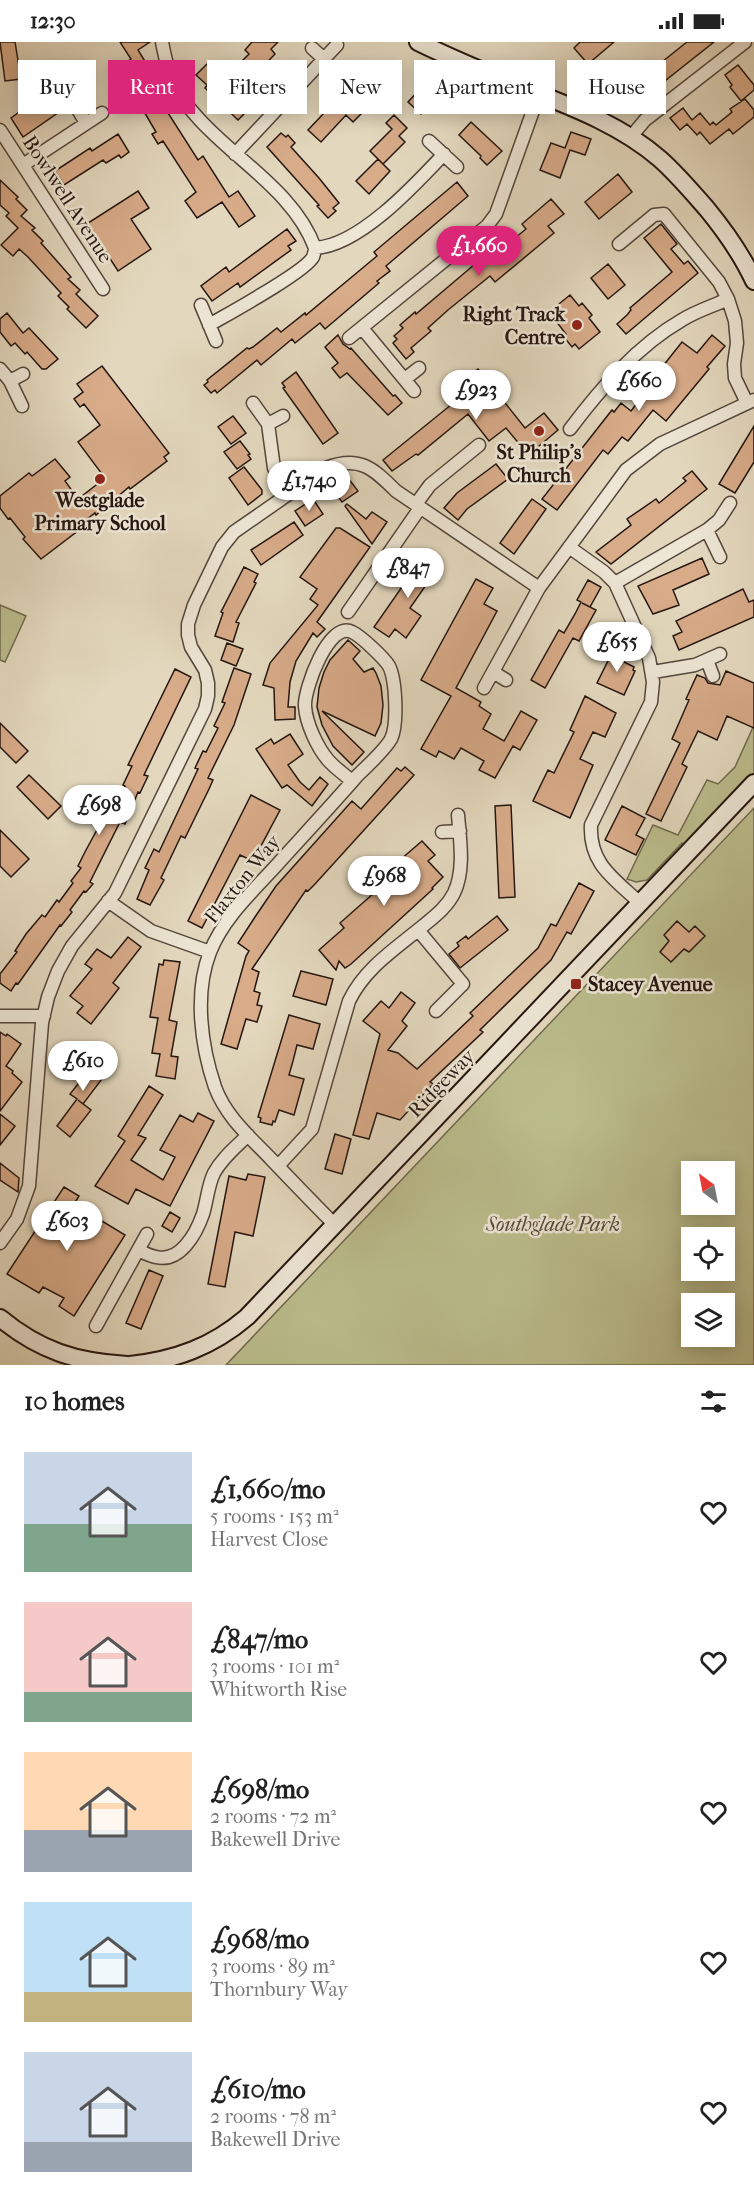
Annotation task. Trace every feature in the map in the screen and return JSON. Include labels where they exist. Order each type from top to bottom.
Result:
[{"type":"street","points":[[162,42],[170,74],[177,91],[188,107],[219,141],[277,192],[296,214],[315,248],[313,257],[304,266],[246,305],[209,324]]},
{"type":"street","points":[[418,42],[456,60]]},
{"type":"street","points":[[630,138],[645,120],[746,42],[754,50]]},
{"type":"street","points":[[235,154],[337,45]]},
{"type":"street","points":[[312,48],[324,59]]},
{"type":"street","points":[[555,100],[577,109],[630,138],[659,158],[720,224],[754,281]]},
{"type":"street","points":[[23,165],[102,113]]},
{"type":"street","points":[[81,114],[87,123]]},
{"type":"street","points":[[349,339],[487,226],[496,214],[532,114]]},
{"type":"street","name":"Bowlwell Avenue","points":[[0,130],[103,290]]},
{"type":"street","points":[[429,141],[457,167]]},
{"type":"street","points":[[315,248],[344,241],[353,235],[410,190],[444,154]]},
{"type":"street","points":[[484,688],[539,588],[626,470],[660,444],[751,402],[735,378],[736,333],[728,299],[719,282],[664,214],[654,215],[619,244]]},
{"type":"street","points":[[570,429],[605,385],[632,358],[681,320],[728,299]]},
{"type":"street","points":[[201,305],[216,341]]},
{"type":"street","points":[[363,328],[414,391]]},
{"type":"street","points":[[405,379],[418,368]]},
{"type":"street","points":[[0,369],[10,381],[22,406]]},
{"type":"street","points":[[10,381],[23,374]]},
{"type":"street","points":[[254,403],[268,424],[274,468],[290,492]]},
{"type":"street","points":[[268,424],[283,416]]},
{"type":"street","points":[[355,609],[430,485],[479,445]]},
{"type":"street","points":[[0,1243],[18,1219],[28,1186],[44,1016],[48,998],[58,971],[72,946],[115,893],[205,709],[208,683],[205,670],[188,636],[188,624],[194,605],[222,547],[234,532],[326,468],[348,462],[368,466],[396,491],[539,588]]},
{"type":"street","points":[[615,583],[707,530],[719,520],[730,503]]},
{"type":"street","points":[[707,530],[720,557]]},
{"type":"street","points":[[569,547],[604,572],[615,583],[649,658],[652,672],[651,702],[591,825],[590,840],[594,854],[602,866],[641,904]]},
{"type":"street","points":[[347,630],[356,634],[388,666],[393,682],[396,719],[391,739],[352,781],[328,761],[310,726],[305,705],[311,675],[322,653],[340,632],[347,630]]},
{"type":"street","points":[[652,672],[695,664],[720,654]]},
{"type":"street","points":[[706,660],[713,676]]},
{"type":"street","points":[[493,672],[506,680]]},
{"type":"street","name":"Flaxton Way","points":[[335,1225],[229,1114],[216,1088],[206,1054],[201,1020],[203,985],[210,952],[224,927],[241,904],[352,781]]},
{"type":"street","name":"Ridgeway","points":[[0,1318],[36,1344],[60,1354],[96,1363],[128,1365],[158,1362],[183,1355],[230,1332],[335,1225],[754,783]]},
{"type":"street","points":[[278,1166],[303,1140],[314,1123],[349,1000],[355,989],[372,967],[444,908],[454,892],[460,861],[458,815]]},
{"type":"street","points":[[442,832],[459,831]]},
{"type":"street","points":[[108,901],[151,932],[210,952]]},
{"type":"street","points":[[418,930],[463,984],[436,1011]]},
{"type":"street","points":[[0,1016],[44,1016]]},
{"type":"street","points":[[138,1251],[157,1258],[169,1257],[180,1252],[192,1236],[203,1214],[213,1175],[220,1163],[248,1135]]},
{"type":"street","points":[[96,1326],[147,1234]]},
{"type":"green space","points":[[0,605],[26,616],[5,662],[0,660]]},
{"type":"green space","points":[[754,725],[754,775],[687,847],[682,843],[647,880],[636,882],[627,879],[653,825],[678,835],[707,780],[718,784],[735,767]]},
{"type":"green space","name":"Southglade Park","points":[[754,808],[754,1365],[226,1365]]},
{"type":"building","points":[[0,42],[15,42],[18,79],[5,81]]},
{"type":"building","points":[[120,42],[150,42],[138,50],[144,60],[130,60]]},
{"type":"building","points":[[252,42],[278,42],[271,49],[275,54],[269,60],[243,60],[249,54],[245,50]]},
{"type":"building","points":[[580,42],[614,42],[593,60],[584,60],[574,48]]},
{"type":"building","points":[[687,42],[714,42],[666,80],[664,60]]},
{"type":"building","points":[[207,64],[207,85],[196,75]]},
{"type":"building","points":[[738,65],[754,85],[754,90],[741,101],[730,87],[732,85],[725,75]]},
{"type":"building","points":[[414,95],[414,108],[408,102]]},
{"type":"building","points":[[745,99],[754,110],[754,117],[733,134],[729,129],[710,144],[700,132],[697,135],[687,124],[680,130],[670,118],[683,108],[692,120],[700,113],[710,125],[713,122],[716,125],[732,112],[730,109]]},
{"type":"building","points":[[18,113],[56,114],[23,137],[11,118]]},
{"type":"building","points":[[145,114],[169,114],[198,160],[203,156],[229,197],[238,191],[255,216],[239,227],[222,202],[197,218],[185,201],[196,192],[163,141],[158,144],[152,134],[156,132]]},
{"type":"building","points":[[232,114],[244,114],[238,120]]},
{"type":"building","points":[[323,114],[361,114],[353,122],[346,115],[321,142],[308,130]]},
{"type":"building","points":[[394,115],[407,128],[399,136],[405,142],[383,164],[370,151],[392,129],[386,123]]},
{"type":"building","points":[[471,122],[502,151],[487,165],[459,135]]},
{"type":"building","points":[[571,132],[591,139],[585,155],[570,150],[560,178],[540,170],[551,143],[565,148]]},
{"type":"building","points":[[281,133],[286,137],[288,135],[295,143],[291,147],[339,203],[333,208],[336,211],[328,218],[267,147]]},
{"type":"building","points":[[118,134],[129,152],[121,158],[119,155],[106,163],[103,160],[64,185],[55,171],[90,148],[92,151]]},
{"type":"building","points":[[378,159],[390,171],[369,194],[356,181]]},
{"type":"building","points":[[618,174],[632,192],[599,219],[585,202]]},
{"type":"building","points":[[0,180],[18,197],[16,199],[27,210],[21,216],[35,228],[32,230],[43,241],[41,243],[71,277],[68,279],[80,290],[76,294],[98,316],[86,328],[67,309],[69,307],[58,296],[61,293],[28,257],[19,249],[13,256],[1,245],[18,228],[6,216],[9,213],[0,205]]},
{"type":"building","points":[[457,182],[468,196],[386,266],[390,271],[377,281],[379,283],[325,329],[320,323],[295,343],[292,339],[261,365],[257,360],[217,393],[215,390],[211,393],[204,385],[208,382],[207,380],[247,348],[253,347],[277,328],[281,332],[305,313],[306,315],[377,256],[374,252]]},
{"type":"building","points":[[138,191],[149,208],[131,219],[151,249],[118,271],[98,240],[96,242],[85,225]]},
{"type":"building","points":[[551,199],[564,214],[548,226],[554,233],[495,282],[490,276],[448,310],[428,328],[431,331],[411,348],[414,352],[406,359],[393,343],[397,339],[394,336],[403,328],[400,325],[475,264],[477,267],[526,229],[522,224]]},
{"type":"building","points":[[661,224],[677,244],[671,249],[684,264],[688,261],[698,273],[626,334],[617,324],[627,315],[630,308],[672,272],[644,238]]},
{"type":"building","points":[[287,229],[296,241],[288,246],[291,250],[240,287],[238,283],[212,301],[201,286],[226,267],[229,272]]},
{"type":"building","points":[[608,264],[625,285],[608,299],[591,278]]},
{"type":"building","name":"Right Track Centre","points":[[570,295],[579,306],[582,303],[592,315],[589,318],[600,332],[579,349],[575,344],[572,347],[563,336],[566,334],[549,312]]},
{"type":"building","points":[[7,313],[23,333],[29,328],[58,359],[46,369],[42,369],[27,352],[25,354],[15,343],[11,346],[0,332],[0,319]]},
{"type":"building","points":[[338,335],[343,344],[351,348],[393,396],[395,395],[402,403],[388,415],[347,373],[340,378],[332,368],[338,363],[325,347]]},
{"type":"building","points":[[712,335],[725,346],[666,421],[653,410],[628,441],[622,437],[608,454],[603,450],[557,510],[542,499],[612,410],[614,412],[621,403],[631,411],[645,393],[643,391],[682,342],[697,353]]},
{"type":"building","points":[[102,366],[169,453],[164,457],[167,461],[77,527],[79,530],[41,559],[0,508],[0,496],[29,473],[32,476],[55,459],[70,477],[65,481],[78,499],[105,478],[78,442],[100,425],[84,404],[80,407],[74,399],[83,392],[77,384]]},
{"type":"building","points":[[478,369],[525,428],[544,413],[558,430],[532,452],[526,452],[506,428],[489,441],[468,414],[418,455],[416,454],[392,471],[383,460],[457,400],[452,394]]},
{"type":"building","points":[[296,372],[338,433],[323,444],[283,388],[285,387],[282,383]]},
{"type":"building","points":[[233,416],[246,433],[231,444],[218,427]]},
{"type":"building","points":[[754,426],[754,462],[735,493],[719,484]]},
{"type":"building","points":[[240,441],[251,459],[237,469],[224,452]]},
{"type":"building","points":[[496,464],[508,479],[467,509],[458,520],[444,508],[457,493]]},
{"type":"building","points":[[244,467],[262,490],[262,494],[248,505],[229,478]]},
{"type":"building","points":[[692,471],[707,489],[611,564],[596,552],[631,525],[627,519],[656,499],[659,503],[686,481],[683,478]]},
{"type":"building","points":[[348,478],[358,491],[342,502],[332,489]]},
{"type":"building","points":[[313,499],[323,514],[305,526],[295,511]]},
{"type":"building","points":[[532,499],[546,509],[514,554],[500,543]]},
{"type":"building","points":[[347,504],[366,519],[372,512],[387,522],[372,544],[345,506]]},
{"type":"building","points":[[294,522],[303,535],[261,565],[251,550]]},
{"type":"building","points":[[336,528],[340,528],[370,547],[317,622],[325,629],[317,637],[313,633],[296,661],[290,682],[288,707],[295,707],[295,719],[275,720],[274,688],[263,685],[270,663],[318,605],[310,599],[317,589],[300,577]]},
{"type":"building","points":[[427,551],[442,562],[410,608],[421,616],[406,638],[395,629],[389,637],[374,627]]},
{"type":"building","points":[[702,558],[709,574],[673,590],[679,605],[653,614],[638,586]]},
{"type":"building","points":[[244,567],[258,574],[254,582],[256,583],[236,622],[239,623],[233,642],[215,636],[223,613],[221,612]]},
{"type":"building","points":[[476,579],[493,588],[484,604],[497,611],[456,688],[481,702],[479,706],[491,714],[483,729],[504,741],[521,711],[537,720],[520,750],[513,746],[495,778],[479,770],[484,761],[461,748],[454,759],[439,751],[436,757],[421,749],[451,696],[421,680]]},
{"type":"building","points":[[588,580],[601,587],[590,607],[596,610],[579,641],[573,638],[545,688],[531,680],[559,630],[564,633],[575,614],[581,602],[577,600]]},
{"type":"building","points":[[743,589],[749,602],[754,600],[754,617],[679,650],[673,636],[682,632],[676,621]]},
{"type":"building","points":[[348,640],[360,651],[353,659],[364,672],[373,668],[376,673],[381,686],[383,705],[381,723],[375,736],[322,711],[364,752],[352,765],[333,746],[322,725],[317,707],[324,672],[330,660]]},
{"type":"building","points":[[227,643],[243,649],[236,666],[221,660]]},
{"type":"building","points":[[614,649],[628,655],[624,662],[634,667],[635,671],[624,695],[597,683]]},
{"type":"building","points":[[234,668],[251,674],[234,725],[208,778],[213,780],[209,789],[185,838],[181,836],[161,878],[164,880],[150,905],[137,899],[149,870],[145,868],[154,849],[159,852],[198,769],[195,768],[203,751],[206,752],[218,728],[214,726],[225,703],[222,702]]},
{"type":"building","points":[[175,669],[191,677],[144,775],[148,776],[140,793],[138,792],[125,824],[120,822],[90,882],[93,884],[86,892],[84,891],[70,910],[72,912],[11,991],[0,983],[0,974],[17,952],[15,951],[26,934],[42,915],[45,917],[57,900],[59,902],[73,883],[71,881],[81,868],[78,866],[104,817],[107,818],[113,806],[115,807],[132,766],[128,765]]},
{"type":"building","points":[[726,671],[754,683],[754,728],[727,716],[717,740],[698,731],[682,764],[687,767],[661,821],[646,814],[680,743],[672,739],[697,675],[705,678],[708,683],[720,685]]},
{"type":"building","points":[[585,696],[616,713],[605,737],[593,732],[580,759],[593,765],[570,818],[533,801],[548,770],[554,773],[574,732],[570,730]]},
{"type":"building","points":[[0,723],[28,751],[16,763],[0,747]]},
{"type":"building","points":[[290,734],[303,754],[288,765],[300,782],[309,790],[320,777],[328,784],[312,806],[287,785],[282,788],[256,749],[271,739],[274,744]]},
{"type":"building","points":[[405,767],[414,775],[315,884],[308,891],[306,890],[252,969],[259,972],[254,991],[260,993],[257,1005],[262,1006],[257,1022],[246,1019],[237,1049],[221,1044],[249,951],[238,943],[255,917],[276,886],[352,801],[361,809],[397,768],[401,771]]},
{"type":"building","points":[[29,775],[61,806],[48,819],[17,787]]},
{"type":"building","points":[[251,795],[280,810],[253,861],[240,855],[202,928],[188,921]]},
{"type":"building","points":[[511,805],[515,897],[499,898],[495,806]]},
{"type":"building","points":[[622,806],[645,818],[636,835],[644,839],[636,855],[605,840]]},
{"type":"building","points":[[0,830],[29,859],[11,877],[0,866]]},
{"type":"building","points":[[422,841],[435,855],[428,861],[443,877],[433,889],[351,964],[345,968],[339,961],[336,970],[319,950],[344,928],[340,923],[383,885],[378,879]]},
{"type":"building","points":[[579,883],[594,891],[571,934],[567,932],[551,960],[480,1030],[483,1032],[430,1082],[433,1084],[400,1120],[377,1113],[369,1139],[353,1135],[380,1034],[363,1021],[381,1001],[389,1008],[401,992],[415,1003],[402,1021],[407,1026],[388,1050],[398,1053],[417,1069],[473,1016],[470,1013],[538,948],[551,924],[556,926]]},
{"type":"building","points":[[497,916],[508,930],[460,968],[449,954],[459,946],[457,943],[466,936],[468,939]]},
{"type":"building","points":[[677,921],[689,932],[695,926],[705,936],[689,952],[684,949],[671,962],[660,952],[669,941],[664,935]]},
{"type":"building","points":[[128,937],[141,947],[113,983],[119,988],[91,1024],[77,1013],[83,1006],[70,996],[92,969],[85,964],[97,949],[111,958]]},
{"type":"building","points":[[164,960],[180,962],[169,1020],[177,1022],[171,1056],[178,1057],[175,1079],[156,1076],[160,1054],[152,1053],[158,1018],[150,1017],[159,964],[163,965]]},
{"type":"building","points":[[301,971],[333,979],[326,1005],[293,996]]},
{"type":"building","points":[[289,1015],[320,1024],[313,1049],[297,1045],[289,1075],[304,1079],[294,1115],[279,1110],[272,1125],[260,1122],[261,1118],[258,1117]]},
{"type":"building","points":[[0,1032],[21,1044],[6,1066],[22,1082],[0,1111]]},
{"type":"building","points":[[83,1056],[94,1063],[98,1057],[111,1067],[83,1104],[91,1110],[70,1137],[57,1126],[77,1099],[70,1094],[82,1079],[72,1071]]},
{"type":"building","points":[[149,1086],[163,1095],[138,1135],[146,1138],[131,1160],[163,1180],[175,1157],[160,1150],[180,1115],[193,1122],[198,1113],[214,1121],[170,1206],[136,1189],[128,1204],[95,1186],[125,1141],[118,1136]]},
{"type":"building","points":[[0,1114],[15,1126],[0,1145]]},
{"type":"building","points":[[335,1134],[351,1139],[342,1174],[325,1169]]},
{"type":"building","points":[[0,1163],[19,1178],[18,1192],[0,1180]]},
{"type":"building","points":[[248,1174],[265,1177],[253,1236],[235,1232],[225,1287],[208,1284],[229,1176],[246,1180]]},
{"type":"building","points":[[64,1187],[79,1196],[74,1204],[125,1235],[74,1316],[59,1306],[64,1298],[43,1287],[39,1293],[7,1274]]},
{"type":"building","points":[[170,1212],[180,1218],[172,1232],[162,1226]]},
{"type":"building","points":[[149,1270],[163,1276],[141,1329],[126,1323]]},
{"type":"place","name":"Right Track Centre","points":[[577,325]]},
{"type":"place","name":"St Philip's Church","points":[[539,431]]},
{"type":"place","name":"Westglade Primary School","points":[[100,479]]},
{"type":"place","name":"Stacey Avenue","points":[[576,984]]}]
